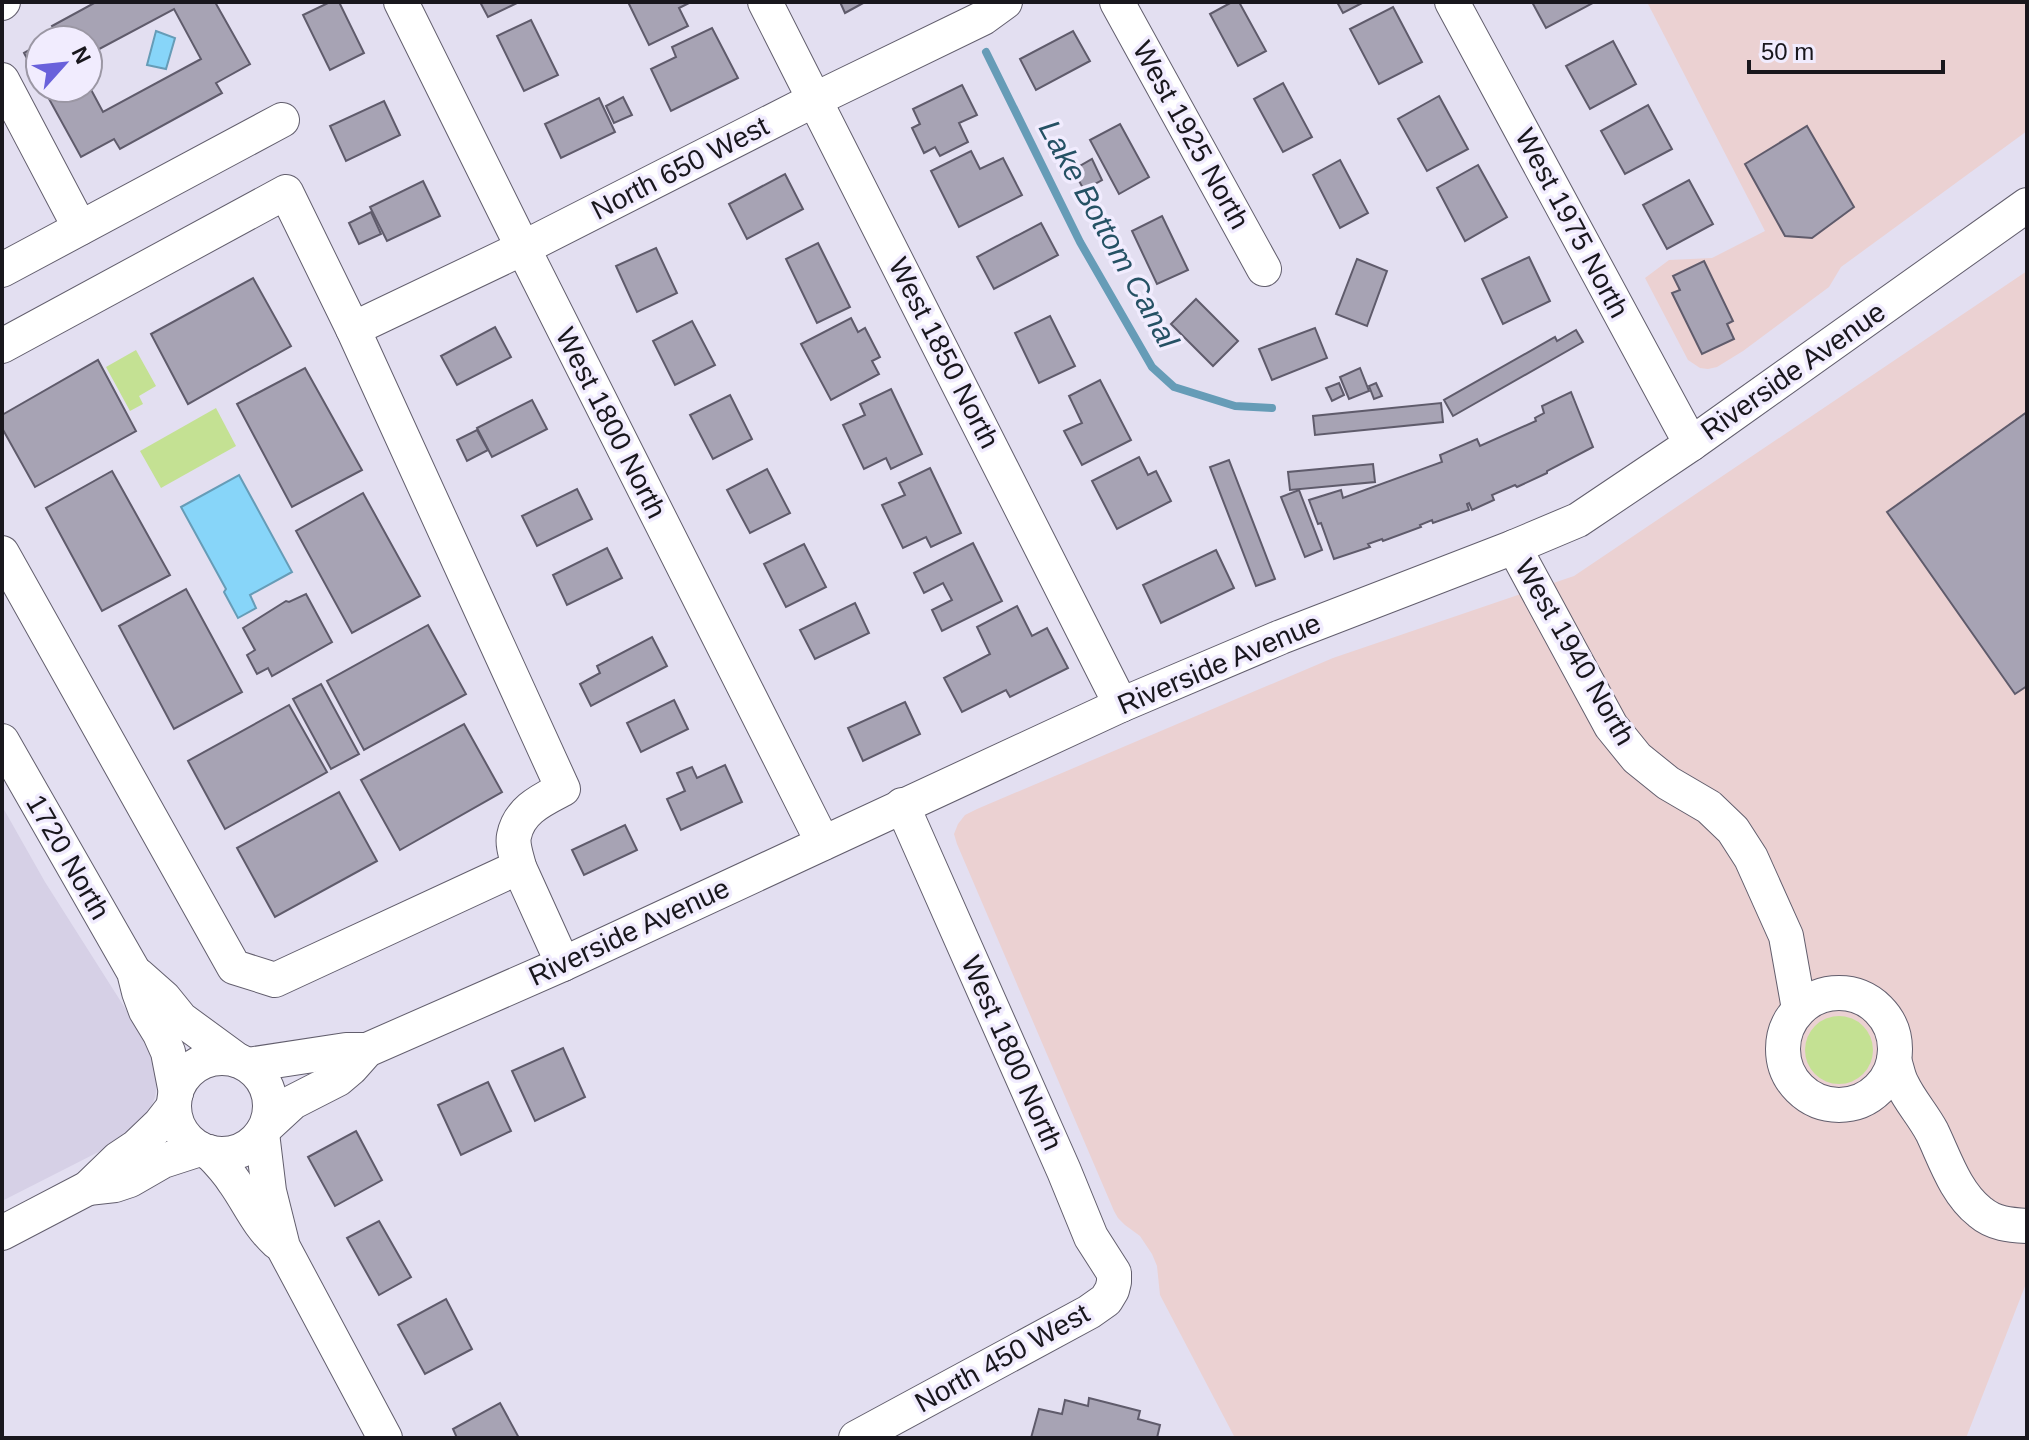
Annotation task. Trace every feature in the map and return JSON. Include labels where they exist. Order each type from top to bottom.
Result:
[{"type":"street","name":"West 1800 North","points":[[401,2],[823,843]]},
{"type":"street","name":"West 1850 North","points":[[765,2],[1121,705]]},
{"type":"street","name":"North 650 West","points":[[353,329],[523,248],[983,18],[1005,2]]},
{"type":"street","name":"West 1925 North","points":[[1117,2],[1264,269]]},
{"type":"street","name":"West 1975 North","points":[[1452,2],[1691,444]]},
{"type":"street","points":[[2,80],[80,228]]},
{"type":"street","points":[[2,270],[282,120]]},
{"type":"street","points":[[2,346],[286,192],[353,329],[563,789],[532,806],[520,820],[513,838],[519,867],[563,964]]},
{"type":"street","name":"Riverside Avenue","points":[[243,1063],[367,1050],[563,964],[1121,705],[1281,637],[1578,520],[1691,444],[2027,205]]},
{"type":"street","name":"West 1940 North","points":[[1514,547],[1611,726],[1637,758],[1668,783],[1709,807],[1733,830],[1751,858],[1786,936],[1799,1009]]},
{"type":"street","points":[[2,553],[234,967],[275,980],[519,867]]},
{"type":"street","name":"1720 North","points":[[2,741],[134,972],[146,1011],[168,1052],[175,1100]]},
{"type":"street","name":"West 1800 North","points":[[902,805],[1091,1237],[1114,1273],[1114,1282],[1106,1300]]},
{"type":"street","name":"West 1940 North","points":[[1786,936],[1818,972],[1842,993]]},
{"type":"street","name":"1720 North","points":[[134,972],[164,998],[181,1019],[243,1063]]},
{"type":"street","points":[[1842,993],[1872,1003],[1884,1014],[1895,1044],[1889,1075],[1879,1088],[1867,1098],[1852,1104],[1836,1105],[1806,1094],[1795,1083],[1783,1054],[1789,1022],[1799,1009],[1826,994],[1842,993]]},
{"type":"street","name":"Riverside Avenue","points":[[264,1130],[293,1102],[338,1079],[367,1050]]},
{"type":"street","points":[[2,1233],[88,1188],[160,1124],[175,1100],[181,1081],[199,1064],[224,1058],[243,1063],[263,1080],[271,1109],[264,1130],[241,1150],[221,1154],[205,1151],[163,1161],[130,1180],[88,1188]]},
{"type":"street","points":[[1894,1060],[1902,1085],[1920,1110],[1944,1162]]},
{"type":"street","points":[[1867,1098],[1898,1112],[1915,1127],[1980,1212],[2002,1224],[2027,1226]]},
{"type":"street","points":[[175,1100],[180,1129],[193,1144],[224,1167],[267,1233],[283,1247]]},
{"type":"street","points":[[264,1130],[269,1191],[283,1247],[385,1438]]},
{"type":"street","name":"North 450 West","points":[[856,1438],[1106,1300]]},
{"type":"shaded area","points":[[1647,2],[2027,2],[2027,131],[1841,267],[1829,287],[1743,351],[1717,367],[1700,368],[1688,360],[1645,278],[1669,260],[1712,258],[1765,231]]},
{"type":"shaded area","points":[[2027,271],[2027,1281],[1966,1438],[1235,1438],[1160,1295],[1157,1266],[1152,1254],[1140,1236],[1125,1225],[1114,1211],[957,844],[954,834],[958,824],[965,815],[977,809],[1333,658],[1574,576]]},
{"type":"shaded area","points":[[2,806],[45,882],[151,1049],[158,1079],[150,1111],[124,1139],[2,1201]]},
{"type":"green space","points":[[136,350],[156,386],[139,396],[143,404],[130,411],[106,367]]},
{"type":"green space","points":[[216,408],[236,446],[161,488],[140,451]]},
{"type":"green space","points":[[1846,1016],[1867,1031],[1873,1050],[1871,1063],[1863,1074],[1846,1084],[1832,1084],[1815,1074],[1807,1063],[1805,1043],[1815,1026],[1826,1018]]},
{"type":"water","points":[[156,31],[175,38],[166,69],[147,65]]},
{"type":"water","points":[[239,475],[292,572],[250,595],[256,608],[238,618],[224,592],[226,589],[181,507]]},
{"type":"building","points":[[96,2],[215,2],[250,64],[216,83],[222,93],[120,149],[114,139],[81,157],[52,104],[99,104],[103,112],[201,59],[174,9],[104,46],[104,24],[56,24]]},
{"type":"building","points":[[330,2],[339,2],[364,53],[330,70],[303,15]]},
{"type":"building","points":[[480,2],[519,2],[488,17]]},
{"type":"building","points":[[628,2],[691,2],[679,8],[688,26],[649,45]]},
{"type":"building","points":[[840,2],[865,2],[845,13]]},
{"type":"building","points":[[1232,2],[1239,2],[1266,51],[1238,66],[1210,14]]},
{"type":"building","points":[[1337,2],[1364,2],[1343,13]]},
{"type":"building","points":[[1532,2],[1593,2],[1593,3],[1546,28]]},
{"type":"building","points":[[1393,7],[1422,62],[1379,84],[1350,29]]},
{"type":"building","points":[[531,20],[558,75],[524,91],[497,36]]},
{"type":"building","points":[[712,28],[738,78],[671,111],[651,69],[676,57],[672,47]]},
{"type":"building","points":[[1073,31],[1090,61],[1036,90],[1020,59]]},
{"type":"building","points":[[1613,41],[1636,84],[1590,109],[1566,66]]},
{"type":"building","points":[[1283,83],[1312,137],[1283,152],[1254,99]]},
{"type":"building","points":[[962,85],[977,115],[959,123],[968,142],[940,156],[935,147],[924,153],[912,128],[920,124],[913,109]]},
{"type":"building","points":[[1439,96],[1468,149],[1427,171],[1398,119]]},
{"type":"building","points":[[623,97],[632,115],[614,123],[606,106]]},
{"type":"building","points":[[599,98],[615,132],[561,158],[545,124]]},
{"type":"building","points":[[384,101],[400,135],[346,161],[330,126]]},
{"type":"building","points":[[1648,105],[1672,149],[1625,174],[1601,131]]},
{"type":"building","points":[[1120,124],[1149,177],[1119,194],[1090,140]]},
{"type":"building","points":[[1807,126],[1854,207],[1812,238],[1785,236],[1745,164]]},
{"type":"building","points":[[971,151],[980,169],[1003,158],[1022,195],[959,227],[931,171]]},
{"type":"building","points":[[1092,159],[1102,180],[1084,190],[1073,170]]},
{"type":"building","points":[[1340,160],[1368,213],[1340,228],[1313,175]]},
{"type":"building","points":[[1478,165],[1507,217],[1465,241],[1437,188]]},
{"type":"building","points":[[785,174],[803,209],[747,239],[729,204]]},
{"type":"building","points":[[1689,180],[1713,224],[1667,249],[1643,205]]},
{"type":"building","points":[[423,181],[440,216],[387,241],[370,207]]},
{"type":"building","points":[[371,212],[381,234],[359,244],[349,223]]},
{"type":"building","points":[[1162,216],[1188,270],[1157,284],[1132,231]]},
{"type":"building","points":[[1041,223],[1058,255],[994,289],[977,257]]},
{"type":"building","points":[[818,243],[850,307],[817,323],[786,259]]},
{"type":"building","points":[[656,248],[677,293],[637,312],[616,266]]},
{"type":"building","points":[[1529,257],[1550,301],[1503,324],[1482,279]]},
{"type":"building","points":[[1357,259],[1387,271],[1367,326],[1336,314]]},
{"type":"building","points":[[1704,261],[1733,321],[1727,324],[1734,339],[1702,354],[1672,293],[1680,290],[1673,276]]},
{"type":"building","points":[[253,278],[291,346],[188,404],[151,334]]},
{"type":"building","points":[[1196,299],[1238,341],[1213,366],[1171,324]]},
{"type":"building","points":[[1050,316],[1075,366],[1039,383],[1015,333]]},
{"type":"building","points":[[851,318],[858,332],[865,328],[880,357],[872,361],[879,374],[831,400],[801,344]]},
{"type":"building","points":[[692,321],[715,365],[675,385],[653,341]]},
{"type":"building","points":[[495,327],[511,357],[457,385],[441,356]]},
{"type":"building","points":[[1315,328],[1327,358],[1272,380],[1259,349]]},
{"type":"building","points":[[1576,330],[1583,342],[1453,416],[1444,400],[1555,337],[1557,341]]},
{"type":"building","points":[[98,360],[136,431],[35,487],[2,428],[2,415]]},
{"type":"building","points":[[305,368],[362,470],[292,507],[237,404]]},
{"type":"building","points":[[1360,368],[1369,391],[1349,399],[1340,377]]},
{"type":"building","points":[[1100,380],[1131,440],[1082,465],[1064,431],[1082,423],[1069,396]]},
{"type":"building","points":[[1339,383],[1344,395],[1332,401],[1326,388]]},
{"type":"building","points":[[1376,383],[1382,396],[1374,399],[1369,386]]},
{"type":"building","points":[[891,389],[922,454],[891,469],[886,458],[864,469],[843,425],[865,415],[860,404]]},
{"type":"building","points":[[1571,392],[1593,447],[1547,473],[1492,495],[1494,500],[1472,510],[1469,503],[1469,510],[1433,523],[1432,520],[1421,527],[1334,559],[1309,500],[1341,490],[1343,498],[1442,462],[1440,455],[1477,439],[1480,446],[1536,421],[1535,418],[1544,413],[1542,406]]},
{"type":"building","points":[[730,395],[752,439],[713,459],[690,415]]},
{"type":"building","points":[[532,400],[547,429],[492,457],[477,428]]},
{"type":"building","points":[[1441,403],[1443,422],[1315,435],[1313,416]]},
{"type":"building","points":[[2027,412],[2027,686],[2015,694],[1887,512]]},
{"type":"building","points":[[477,430],[488,450],[467,461],[457,440]]},
{"type":"building","points":[[1139,457],[1148,475],[1156,471],[1171,501],[1117,529],[1092,481]]},
{"type":"building","points":[[1229,460],[1275,579],[1256,586],[1210,467]]},
{"type":"building","points":[[1373,464],[1375,482],[1290,490],[1288,472]]},
{"type":"building","points":[[930,468],[961,533],[931,547],[926,537],[903,548],[882,505],[905,495],[899,483]]},
{"type":"building","points":[[767,469],[790,513],[750,533],[727,490]]},
{"type":"building","points":[[112,471],[170,575],[102,611],[46,508]]},
{"type":"building","points":[[577,489],[592,519],[537,546],[522,516]]},
{"type":"building","points":[[1299,490],[1322,550],[1305,557],[1281,497]]},
{"type":"building","points":[[363,493],[420,596],[352,633],[296,531]]},
{"type":"building","points":[[973,543],[1002,601],[942,631],[932,610],[952,600],[943,583],[924,593],[914,573]]},
{"type":"building","points":[[804,544],[826,587],[786,607],[764,564]]},
{"type":"building","points":[[607,548],[622,578],[567,605],[553,575]]},
{"type":"building","points":[[1216,550],[1234,588],[1161,623],[1143,585]]},
{"type":"building","points":[[186,589],[242,692],[174,729],[119,626]]},
{"type":"building","points":[[306,594],[332,642],[272,676],[268,668],[257,674],[247,655],[255,650],[243,628],[286,601]]},
{"type":"building","points":[[855,603],[869,633],[815,659],[800,630]]},
{"type":"building","points":[[1017,606],[1032,636],[1047,628],[1068,668],[1010,697],[1006,690],[962,712],[944,678],[990,654],[977,627]]},
{"type":"building","points":[[428,625],[466,694],[364,750],[327,681]]},
{"type":"building","points":[[652,637],[667,666],[591,706],[580,684],[600,673],[597,666]]},
{"type":"building","points":[[321,684],[359,754],[331,769],[293,699]]},
{"type":"building","points":[[674,700],[688,729],[641,752],[627,723]]},
{"type":"building","points":[[905,702],[920,734],[863,761],[848,728]]},
{"type":"building","points":[[289,705],[327,772],[225,829],[188,761]]},
{"type":"building","points":[[464,724],[502,792],[400,850],[361,780]]},
{"type":"building","points":[[725,765],[742,802],[681,830],[667,799],[685,791],[677,773],[692,767],[697,778]]},
{"type":"building","points":[[339,792],[377,861],[275,917],[237,848]]},
{"type":"building","points":[[625,825],[637,850],[584,875],[572,850]]},
{"type":"building","points":[[563,1048],[585,1097],[535,1121],[512,1071]]},
{"type":"building","points":[[488,1082],[511,1131],[461,1155],[438,1105]]},
{"type":"building","points":[[356,1131],[382,1180],[335,1206],[308,1157]]},
{"type":"building","points":[[379,1221],[411,1277],[379,1295],[347,1238]]},
{"type":"building","points":[[446,1299],[472,1349],[425,1374],[398,1325]]},
{"type":"building","points":[[1089,1398],[1140,1411],[1138,1419],[1160,1425],[1157,1438],[1031,1438],[1039,1409],[1062,1414],[1065,1400],[1088,1406]]},
{"type":"building","points":[[500,1403],[519,1438],[457,1438],[453,1429]]},
{"type":"waterway","name":"Lake Bottom Canal","points":[[986,52],[1080,242],[1152,367],[1174,387],[1235,406],[1272,408]]}]
